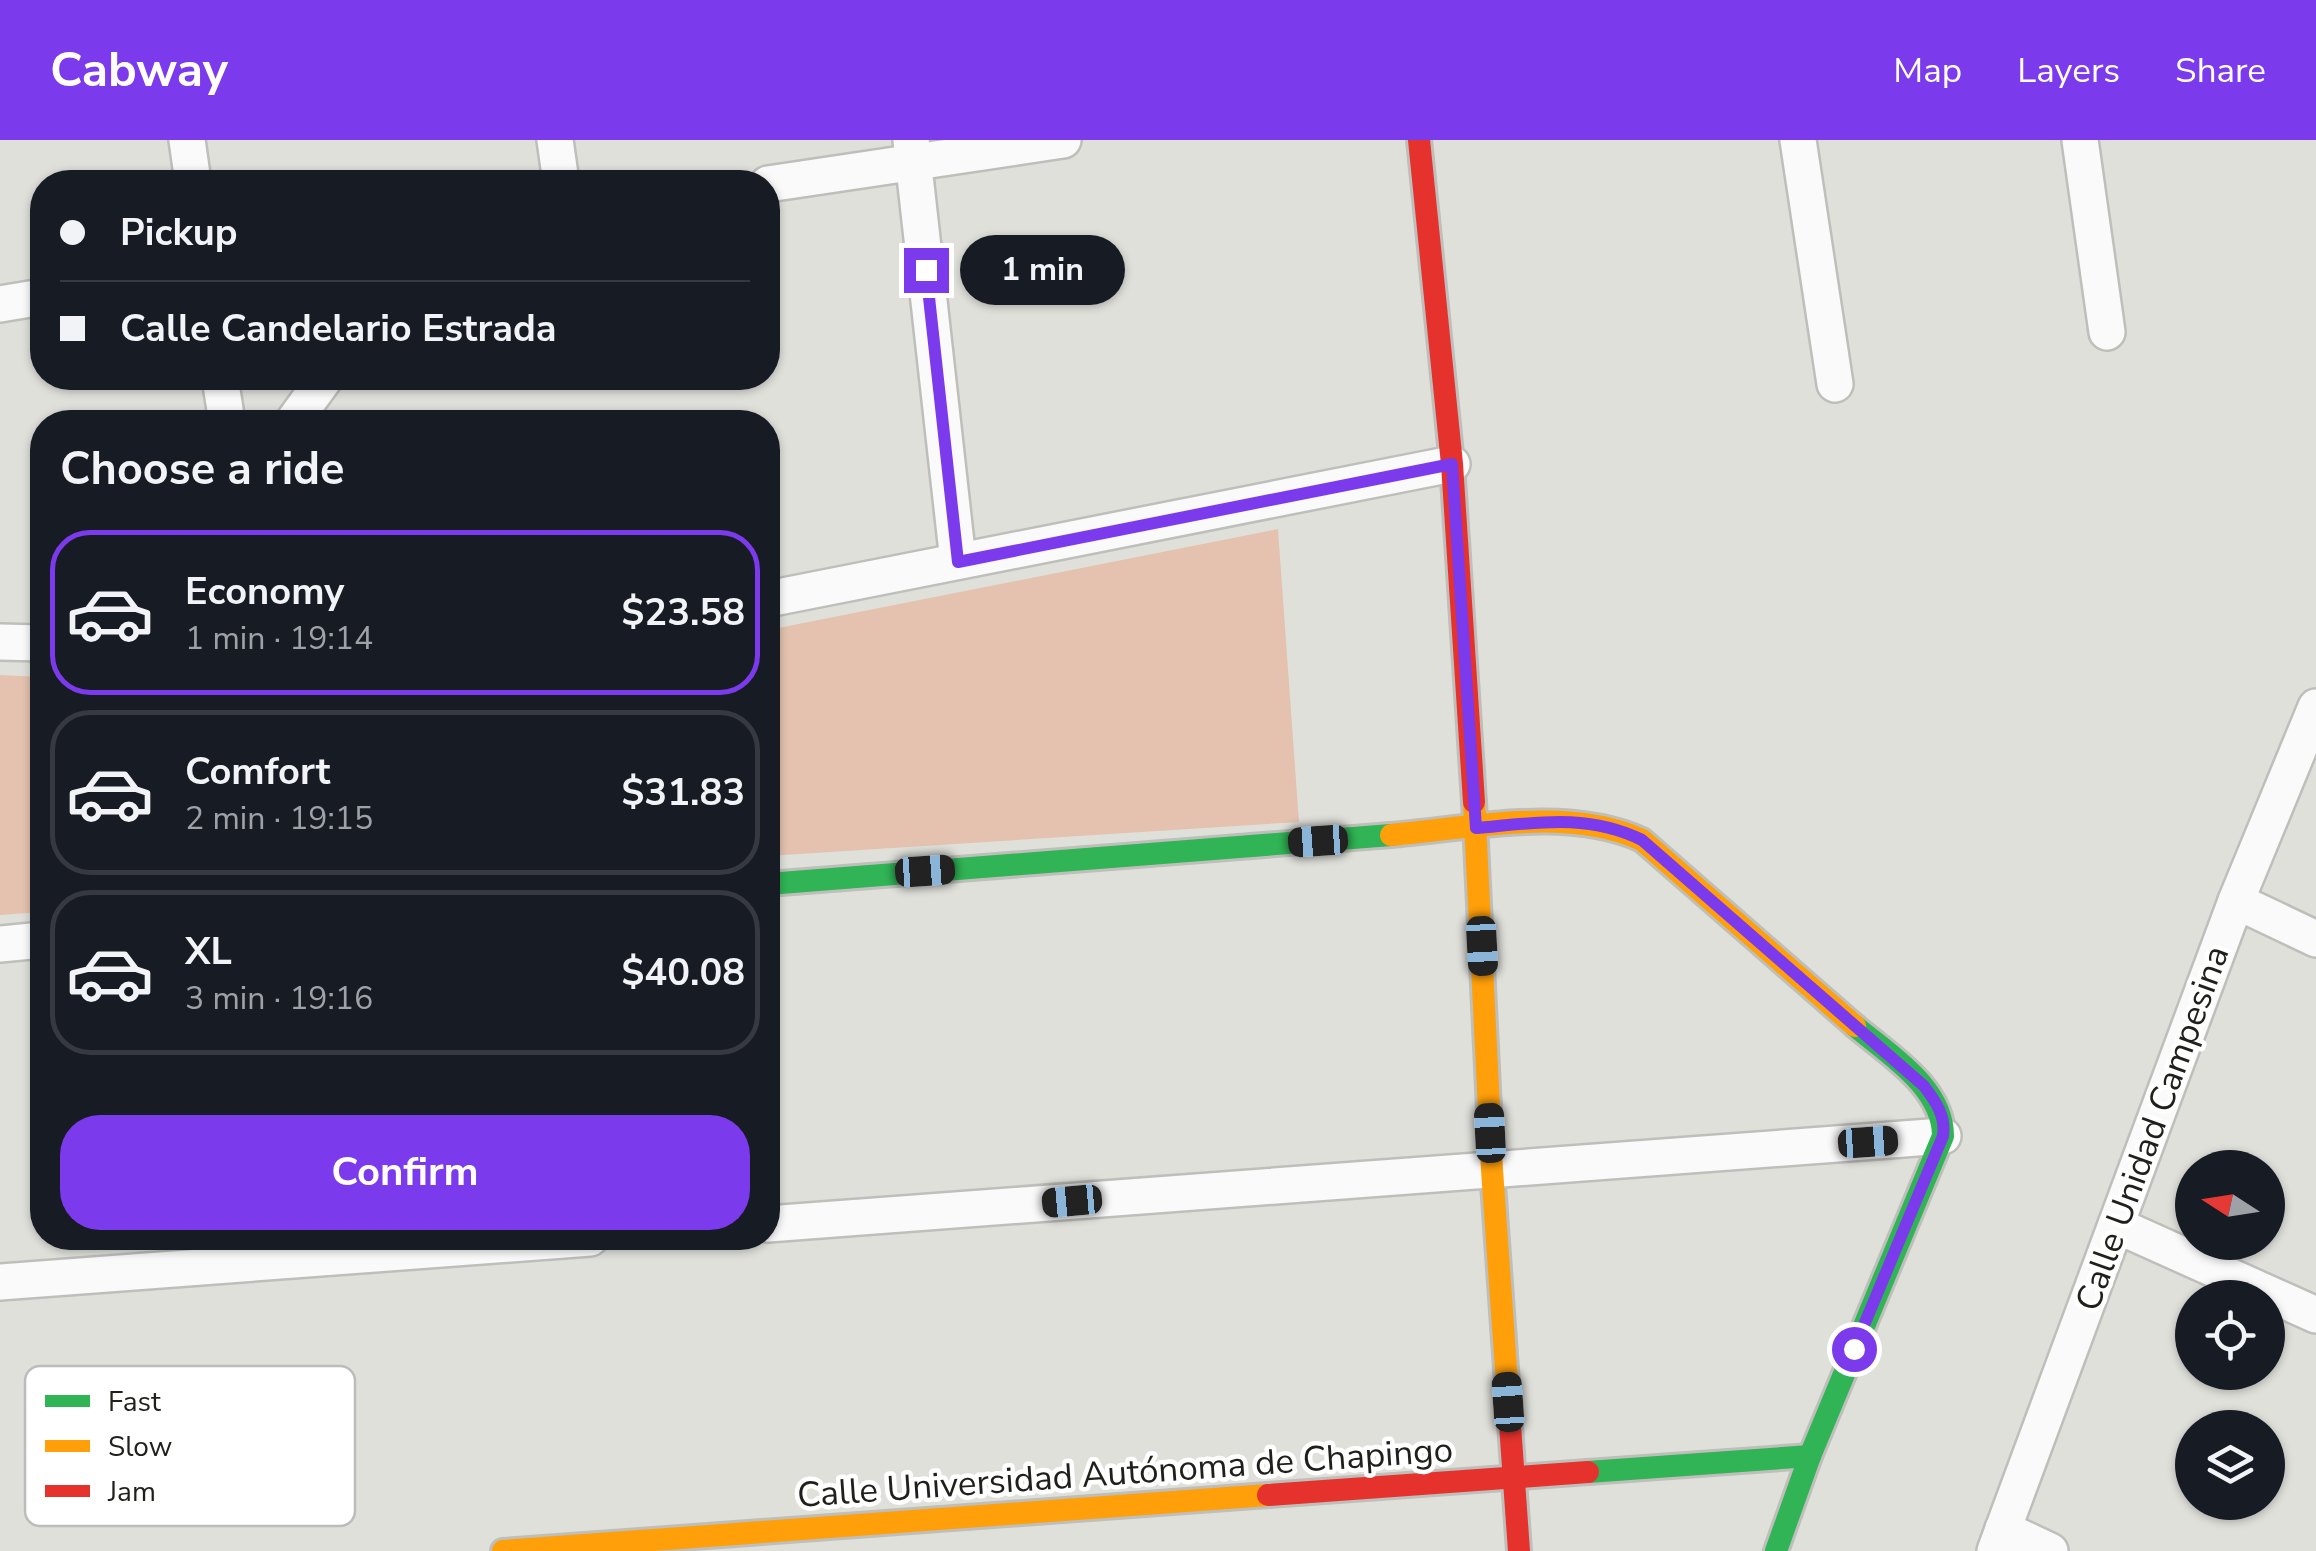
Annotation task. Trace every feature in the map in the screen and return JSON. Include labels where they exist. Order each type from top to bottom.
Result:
[{"type":"street","points":[[187,140],[191,170]]},
{"type":"street","points":[[555,140],[559,170]]},
{"type":"street","points":[[780,181],[913,150],[1063,140]]},
{"type":"street","points":[[1419,140],[1452,464],[1476,828],[1492,1170],[1519,1551]]},
{"type":"street","points":[[1798,140],[1836,384]]},
{"type":"street","points":[[2080,140],[2107,332]]},
{"type":"street","points":[[913,150],[958,562]]},
{"type":"street","points":[[0,304],[30,299]]},
{"type":"street","points":[[780,597],[1452,464]]},
{"type":"street","points":[[0,642],[30,643]]},
{"type":"street","name":"Calle Unidad Campesina","points":[[1999,1540],[2236,902],[2316,707]]},
{"type":"street","points":[[780,883],[1562,820],[1592,822],[1642,840],[1924,1086],[1938,1104],[1944,1127],[1810,1456],[1776,1551]]},
{"type":"street","points":[[2236,902],[2316,939]]},
{"type":"street","points":[[0,944],[30,941]]},
{"type":"street","points":[[780,1223],[1943,1136]]},
{"type":"street","points":[[2116,1225],[2316,1315]]},
{"type":"street","points":[[0,1282],[429,1250]]},
{"type":"street","name":"Calle Universidad Autónoma de Chapingo","points":[[504,1551],[1810,1456]]},
{"type":"street","points":[[1999,1540],[2050,1551]]},
{"type":"shaded area","points":[[1278,529],[1299,822],[780,855],[780,628]]},
{"type":"shaded area","points":[[0,675],[30,676],[30,913],[0,915]]},
{"type":"traffic: fast","points":[[780,883],[1391,835]]},
{"type":"traffic: fast","points":[[1776,1551],[1810,1456],[1943,1136],[1941,1118],[1924,1087],[1855,1026]]},
{"type":"traffic: fast","points":[[1588,1472],[1810,1456]]},
{"type":"traffic: slow","points":[[1474,802],[1492,1170],[1508,1397]]},
{"type":"traffic: slow","points":[[1391,835],[1551,822],[1583,824],[1642,840],[1855,1026]]},
{"type":"traffic: slow","points":[[503,1551],[1268,1495]]},
{"type":"traffic: jam","points":[[1419,140],[1452,464],[1474,802]]},
{"type":"traffic: jam","points":[[1508,1397],[1519,1551]]},
{"type":"traffic: jam","points":[[1268,1495],[1588,1472]]},
{"type":"route","points":[[926,270],[958,562],[1452,464],[1476,828],[1562,820],[1592,822],[1642,840],[1924,1086],[1938,1104],[1943,1136],[1854,1349]]}]
